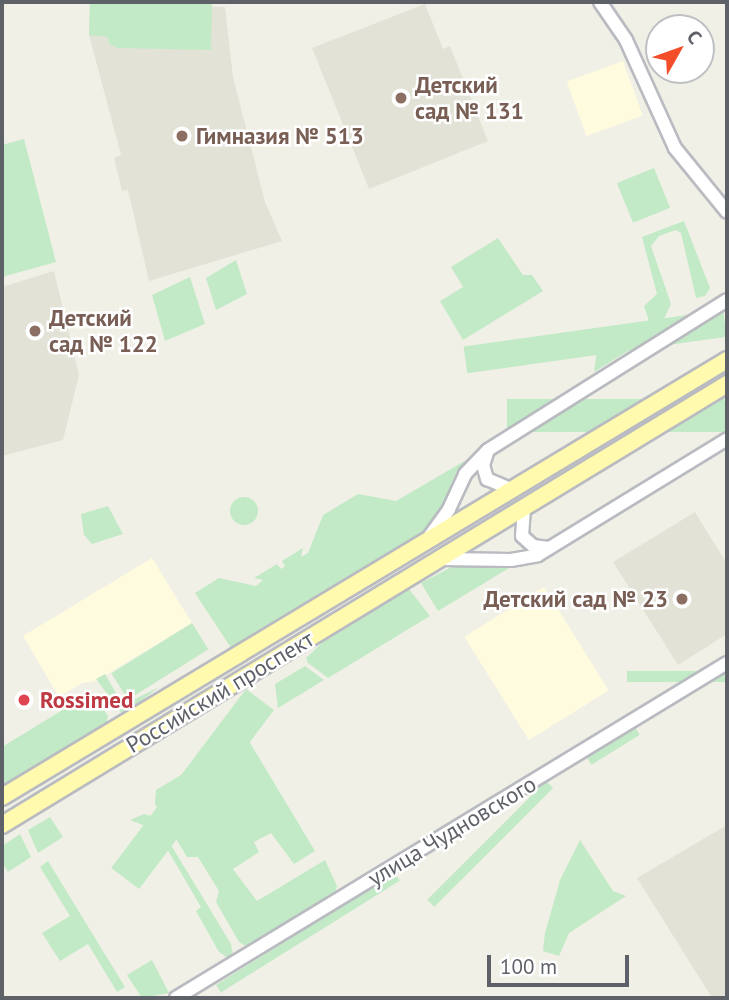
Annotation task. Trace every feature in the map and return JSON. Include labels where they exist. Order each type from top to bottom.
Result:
[{"type":"main road","name":"Российский проспект","points":[[2,797],[727,360]]},
{"type":"main road","name":"Российский проспект","points":[[2,825],[727,384]]},
{"type":"street","points":[[600,2],[626,40],[675,148],[727,212]]},
{"type":"street","name":"Российский проспект","points":[[427,540],[449,509],[465,474],[488,450],[727,300]]},
{"type":"street","points":[[439,559],[525,559],[549,548],[727,439]]},
{"type":"street","points":[[488,450],[482,465],[487,479],[519,486]]},
{"type":"street","points":[[530,505],[522,536],[533,546],[549,548]]},
{"type":"street","name":"улица Чудновского","points":[[176,998],[727,663]]},
{"type":"shaded area","name":"Гимназия № 513","points":[[90,2],[225,7],[233,77],[265,202],[282,241],[149,281],[128,190],[122,191],[114,158],[121,155],[89,35]]},
{"type":"shaded area","name":"Детский сад № 131","points":[[425,4],[443,49],[450,46],[488,141],[369,189],[312,48]]},
{"type":"shaded area","points":[[623,61],[643,116],[586,136],[567,82]]},
{"type":"shaded area","name":"Детский сад № 122","points":[[54,271],[79,375],[63,440],[2,456],[2,287]]},
{"type":"shaded area","name":"Детский сад № 23","points":[[695,512],[727,564],[727,634],[678,665],[613,562]]},
{"type":"shaded area","points":[[152,558],[192,623],[96,681],[82,683],[59,697],[23,636]]},
{"type":"shaded area","points":[[544,587],[609,690],[529,740],[464,637]]},
{"type":"shaded area","points":[[727,825],[727,998],[712,998],[637,878]]},
{"type":"green space","points":[[90,2],[212,4],[211,50],[118,48],[109,44],[108,37],[89,35]]},
{"type":"green space","points":[[24,139],[56,262],[2,277],[2,145]]},
{"type":"green space","points":[[654,168],[670,208],[633,223],[617,183]]},
{"type":"green space","points":[[684,221],[710,288],[705,296],[696,298],[681,233],[676,230],[659,236],[651,246],[671,304],[661,325],[652,330],[644,306],[657,294],[642,237]]},
{"type":"green space","points":[[498,238],[523,275],[532,275],[543,291],[463,340],[440,301],[463,287],[451,267]]},
{"type":"green space","points":[[236,260],[247,294],[216,310],[206,278]]},
{"type":"green space","points":[[190,277],[205,324],[165,341],[152,295]]},
{"type":"green space","points":[[723,310],[727,337],[467,373],[464,346]]},
{"type":"green space","points":[[627,331],[636,346],[594,372],[597,349]]},
{"type":"green space","points":[[507,399],[727,399],[727,432],[507,432]]},
{"type":"green space","points":[[468,459],[456,473],[440,512],[421,535],[231,648],[195,593],[219,578],[256,586],[263,580],[254,578],[277,564],[281,569],[285,566],[282,561],[303,548],[301,557],[308,553],[323,515],[358,494],[396,501]]},
{"type":"green space","points":[[244,497],[254,501],[258,511],[254,521],[244,525],[234,521],[230,511],[234,501]]},
{"type":"green space","points":[[108,506],[123,534],[92,544],[84,535],[81,514]]},
{"type":"green space","points":[[459,563],[516,564],[438,611],[421,583]]},
{"type":"green space","points":[[409,589],[430,616],[328,678],[308,663],[306,658],[323,642]]},
{"type":"green space","points":[[192,623],[208,649],[128,700],[111,673]]},
{"type":"green space","points":[[305,666],[324,680],[278,708],[275,684]]},
{"type":"green space","points":[[627,671],[727,671],[727,682],[627,682]]},
{"type":"green space","points":[[105,674],[123,705],[159,687],[123,715],[96,679]]},
{"type":"green space","points":[[246,689],[274,710],[139,889],[111,868]]},
{"type":"green space","points":[[92,692],[108,716],[106,725],[2,788],[2,747]]},
{"type":"green space","points":[[635,727],[640,735],[591,765],[587,757]]},
{"type":"green space","points":[[246,736],[315,851],[294,864],[271,833],[254,842],[259,852],[233,869],[257,901],[325,860],[337,886],[335,893],[247,947],[239,942],[216,902],[219,891],[198,857],[187,857],[155,804],[156,790]]},
{"type":"green space","points":[[546,781],[553,788],[434,907],[427,900]]},
{"type":"green space","points":[[144,814],[154,817],[231,944],[233,955],[228,958],[219,952],[196,911],[201,907],[156,830],[130,820]]},
{"type":"green space","points":[[50,817],[63,837],[38,853],[28,830]]},
{"type":"green space","points":[[20,834],[31,857],[8,872],[2,862],[2,846]]},
{"type":"green space","points":[[580,840],[613,891],[626,896],[569,933],[559,956],[543,951],[545,933],[560,880]]},
{"type":"green space","points":[[48,861],[125,987],[117,992],[88,944],[60,961],[42,933],[70,916],[40,867]]},
{"type":"green space","points":[[395,873],[400,881],[221,992],[216,985]]},
{"type":"green space","points":[[152,960],[169,993],[142,998],[127,975]]},
{"type":"place","name":"Детский сад № 131","points":[[401,98]]},
{"type":"place","name":"Гимназия № 513","points":[[182,136]]},
{"type":"place","name":"Детский сад № 122","points":[[35,331]]},
{"type":"place","name":"Детский сад № 23","points":[[682,599]]},
{"type":"place","name":"Rossimed","points":[[24,700]]}]
